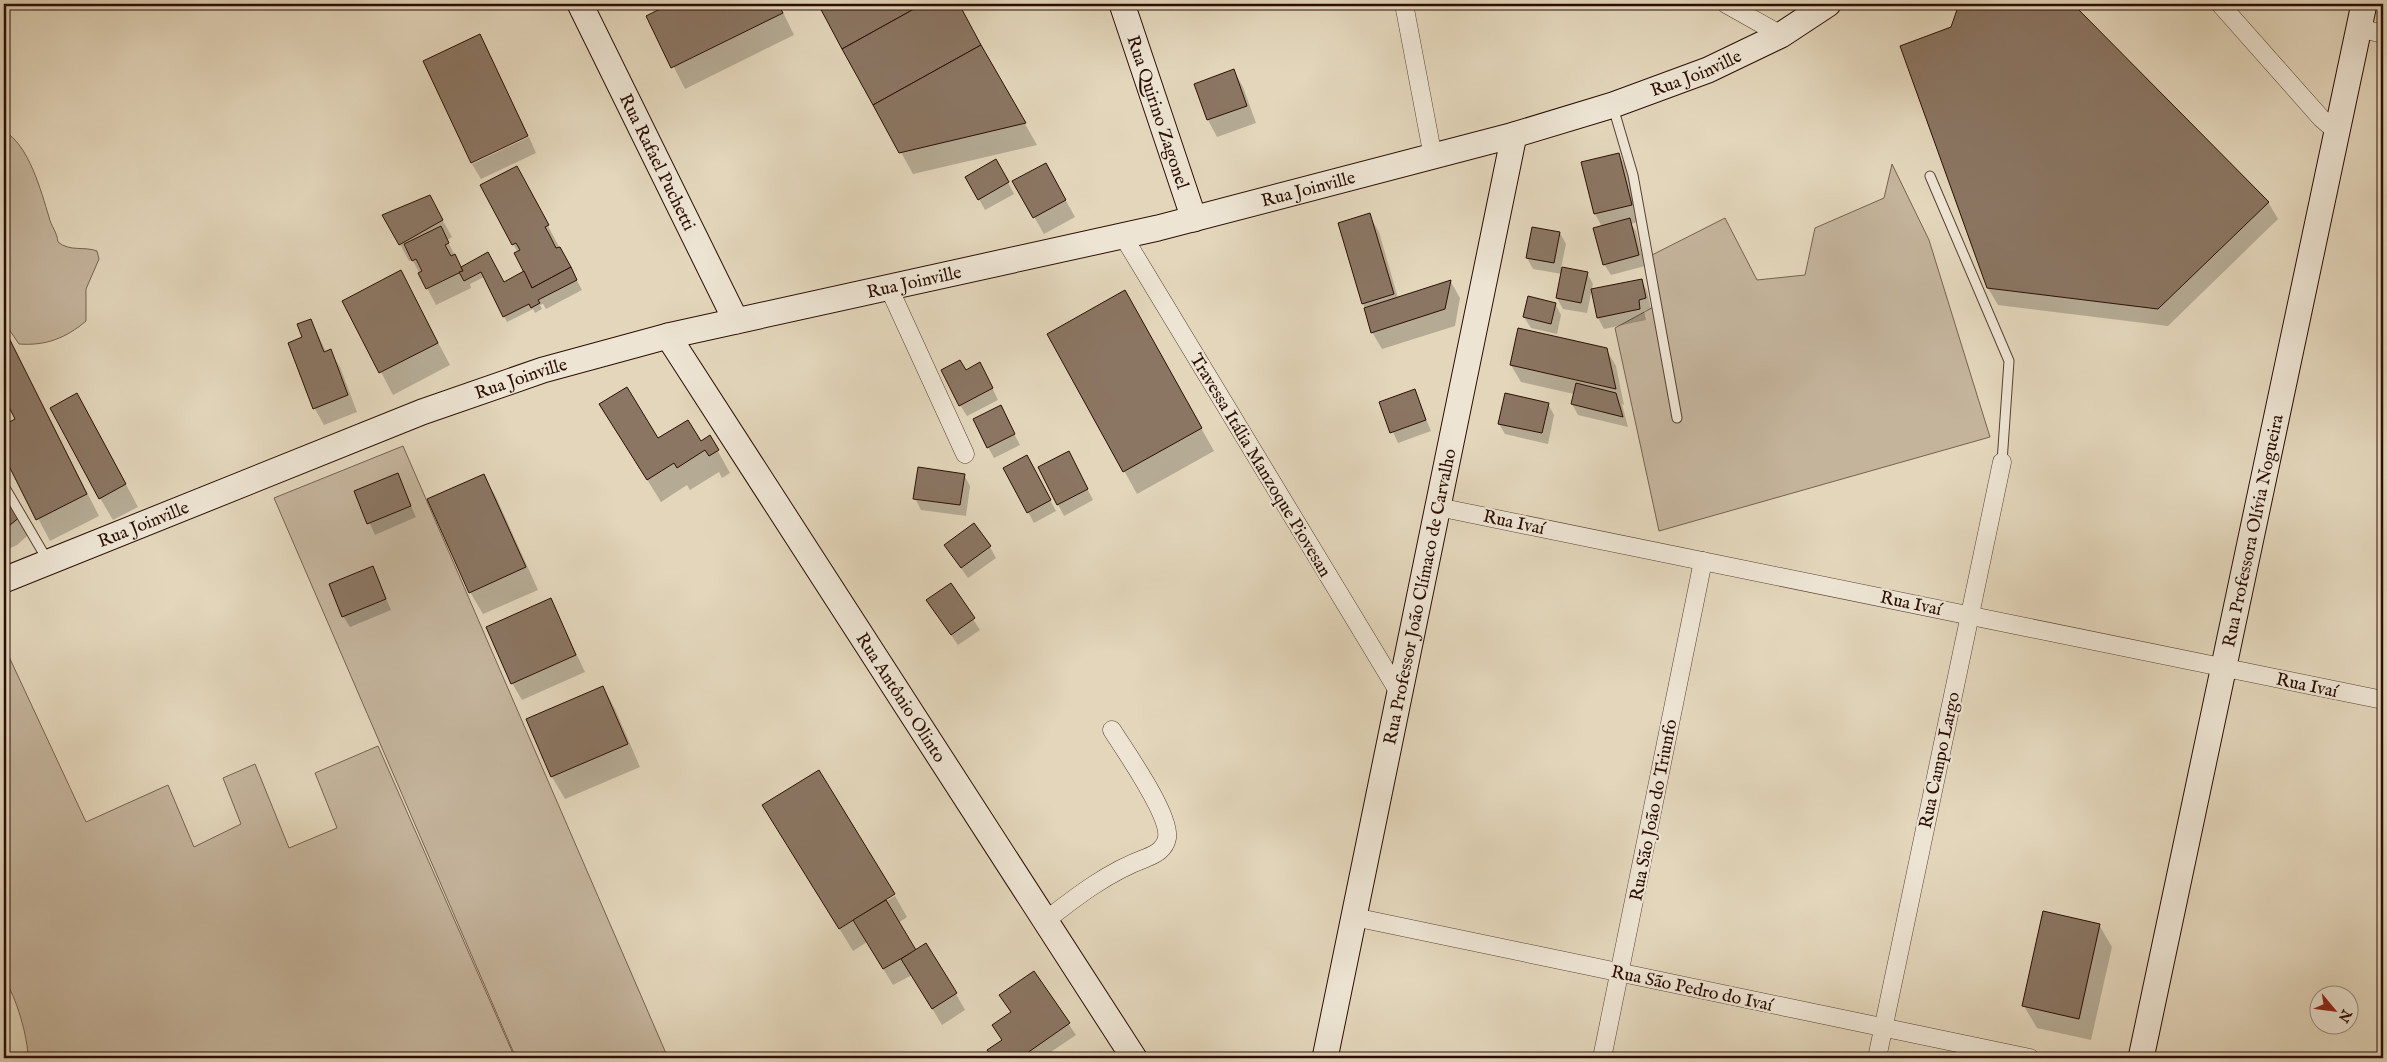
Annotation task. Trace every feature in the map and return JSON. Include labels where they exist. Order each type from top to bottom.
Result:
[{"type":"main road","name":"Rua Rafael Puchetti","points":[[580,4],[736,321]]},
{"type":"main road","name":"Rua Quirino Zagonel","points":[[1122,4],[1194,219]]},
{"type":"main road","name":"Rua Joinville","points":[[4,580],[431,409],[578,359],[668,336],[1123,236],[1514,135],[1613,105],[1708,70],[1781,35],[1828,4]]},
{"type":"main road","name":"Rua Professora Olívia Nogueira","points":[[2141,1058],[2364,4]]},
{"type":"main road","name":"Rua Professor João Clímaco de Carvalho","points":[[1325,1058],[1514,135]]},
{"type":"main road","name":"Rua Antônio Olinto","points":[[668,336],[1134,1058]]},
{"type":"street","points":[[1404,4],[1433,157]]},
{"type":"street","points":[[1726,4],[1781,35]]},
{"type":"street","points":[[2220,4],[2321,118],[2337,132]]},
{"type":"street","points":[[2359,28],[2383,34]]},
{"type":"street","name":"Travessa Itália Manzoque Piovesan","points":[[1123,236],[1400,694]]},
{"type":"street","points":[[889,288],[965,454]]},
{"type":"street","name":"Rua Campo Largo","points":[[1877,1058],[2002,462]]},
{"type":"street","name":"Rua Ivaí","points":[[1438,507],[2383,700]]},
{"type":"street","name":"Rua São João do Triunfo","points":[[1602,1058],[1703,561]]},
{"type":"street","points":[[1045,921],[1123,866],[1153,855],[1162,848],[1167,840],[1168,829],[1161,812],[1112,730]]},
{"type":"street","name":"Rua São Pedro do Ivaí","points":[[1354,917],[2030,1058]]},
{"type":"lane","points":[[1613,105],[1633,175],[1677,418]]},
{"type":"lane","points":[[1930,176],[2010,361],[2002,462]]},
{"type":"lane","points":[[4,486],[48,562]]},
{"type":"shaded area","points":[[4,131],[20,147],[33,170],[58,242],[67,247],[97,251],[99,259],[86,289],[86,321],[71,332],[55,340],[38,344],[19,344],[4,322]]},
{"type":"shaded area","points":[[1892,164],[1929,240],[1990,437],[1659,531],[1615,328],[1659,304],[1650,256],[1725,218],[1757,280],[1805,275],[1815,228],[1884,198]]},
{"type":"shaded area","points":[[403,446],[668,1058],[516,1058],[274,498]]},
{"type":"shaded area","points":[[4,646],[86,822],[168,785],[194,847],[241,824],[223,778],[255,764],[289,848],[337,828],[315,773],[378,746],[515,1058],[28,1058],[26,1039],[20,1017],[13,996],[4,979]]},
{"type":"building","points":[[670,4],[778,4],[783,13],[671,68],[646,16]]},
{"type":"building","points":[[818,4],[923,4],[842,49]]},
{"type":"building","points":[[923,4],[959,4],[981,45],[873,105],[842,49]]},
{"type":"building","points":[[1959,4],[2073,4],[2269,202],[2158,309],[1987,288],[1900,46],[1951,27]]},
{"type":"building","points":[[480,34],[528,136],[471,163],[423,61]]},
{"type":"building","points":[[981,45],[1026,123],[899,153],[873,105]]},
{"type":"building","points":[[1234,69],[1247,106],[1207,120],[1194,84]]},
{"type":"building","points":[[1619,153],[1632,205],[1594,214],[1581,162]]},
{"type":"building","points":[[996,159],[1009,182],[978,200],[965,177]]},
{"type":"building","points":[[1046,163],[1066,200],[1033,218],[1012,181]]},
{"type":"building","points":[[517,166],[549,225],[545,227],[556,248],[560,247],[571,267],[532,288],[514,253],[520,250],[516,243],[512,245],[480,185]]},
{"type":"building","points":[[430,195],[443,220],[399,245],[382,215]]},
{"type":"building","points":[[1370,213],[1394,294],[1362,304],[1338,223]]},
{"type":"building","points":[[1630,218],[1639,255],[1603,265],[1593,228]]},
{"type":"building","points":[[441,226],[449,243],[445,245],[451,256],[455,254],[463,271],[426,289],[418,273],[422,271],[416,259],[412,261],[404,244]]},
{"type":"building","points":[[1532,227],[1560,232],[1554,263],[1526,258]]},
{"type":"building","points":[[488,252],[504,282],[524,271],[532,288],[571,267],[577,280],[538,300],[540,303],[531,308],[529,304],[503,317],[481,272],[464,281],[459,272],[463,271],[461,267]]},
{"type":"building","points":[[1562,267],[1588,272],[1581,303],[1556,298]]},
{"type":"building","points":[[401,270],[438,343],[379,373],[342,301]]},
{"type":"building","points":[[1642,279],[1646,298],[1639,300],[1640,309],[1597,318],[1591,289]]},
{"type":"building","points":[[1451,280],[1445,309],[1371,333],[1364,308]]},
{"type":"building","points":[[1125,290],[1202,428],[1123,472],[1047,334]]},
{"type":"building","points":[[1528,296],[1556,303],[1551,324],[1523,317]]},
{"type":"building","points":[[311,319],[324,352],[331,349],[348,395],[313,409],[288,343],[302,337],[297,324]]},
{"type":"building","points":[[1518,328],[1607,348],[1616,389],[1510,365]]},
{"type":"building","points":[[8,336],[87,494],[36,520],[4,456],[4,425],[15,419],[4,397],[4,339]]},
{"type":"building","points":[[960,360],[966,370],[980,362],[993,388],[959,406],[941,370]]},
{"type":"building","points":[[1576,383],[1616,393],[1623,417],[1571,404]]},
{"type":"building","points":[[627,387],[658,438],[688,420],[701,441],[710,435],[719,450],[709,456],[705,450],[677,468],[674,463],[647,480],[599,404]]},
{"type":"building","points":[[1415,389],[1426,420],[1390,433],[1379,402]]},
{"type":"building","points":[[77,393],[126,484],[99,499],[50,408]]},
{"type":"building","points":[[1505,393],[1549,403],[1542,433],[1498,424]]},
{"type":"building","points":[[1001,405],[1015,434],[987,448],[973,419]]},
{"type":"building","points":[[1069,451],[1088,489],[1057,505],[1038,467]]},
{"type":"building","points":[[1027,455],[1051,500],[1027,513],[1003,468]]},
{"type":"building","points":[[918,467],[965,474],[960,505],[913,499]]},
{"type":"building","points":[[398,473],[411,506],[367,524],[354,491]]},
{"type":"building","points":[[484,474],[526,567],[469,593],[427,499]]},
{"type":"building","points":[[4,490],[21,516],[4,530]]},
{"type":"building","points":[[974,523],[991,546],[961,568],[944,545]]},
{"type":"building","points":[[373,566],[386,599],[342,617],[329,584]]},
{"type":"building","points":[[951,583],[975,618],[951,635],[926,600]]},
{"type":"building","points":[[551,598],[576,655],[511,684],[486,627]]},
{"type":"building","points":[[603,686],[628,744],[551,777],[526,719]]},
{"type":"building","points":[[819,770],[895,894],[839,929],[762,805]]},
{"type":"building","points":[[886,900],[916,950],[883,969],[853,920]]},
{"type":"building","points":[[2043,911],[2100,924],[2079,1019],[2022,1006]]},
{"type":"building","points":[[926,943],[957,993],[932,1009],[901,959]]},
{"type":"building","points":[[1034,971],[1070,1023],[1020,1058],[993,1058],[987,1050],[1002,1040],[992,1025],[1011,1012],[999,995]]},
{"type":"building","points":[[1100,1052],[1104,1058],[1091,1058]]}]
